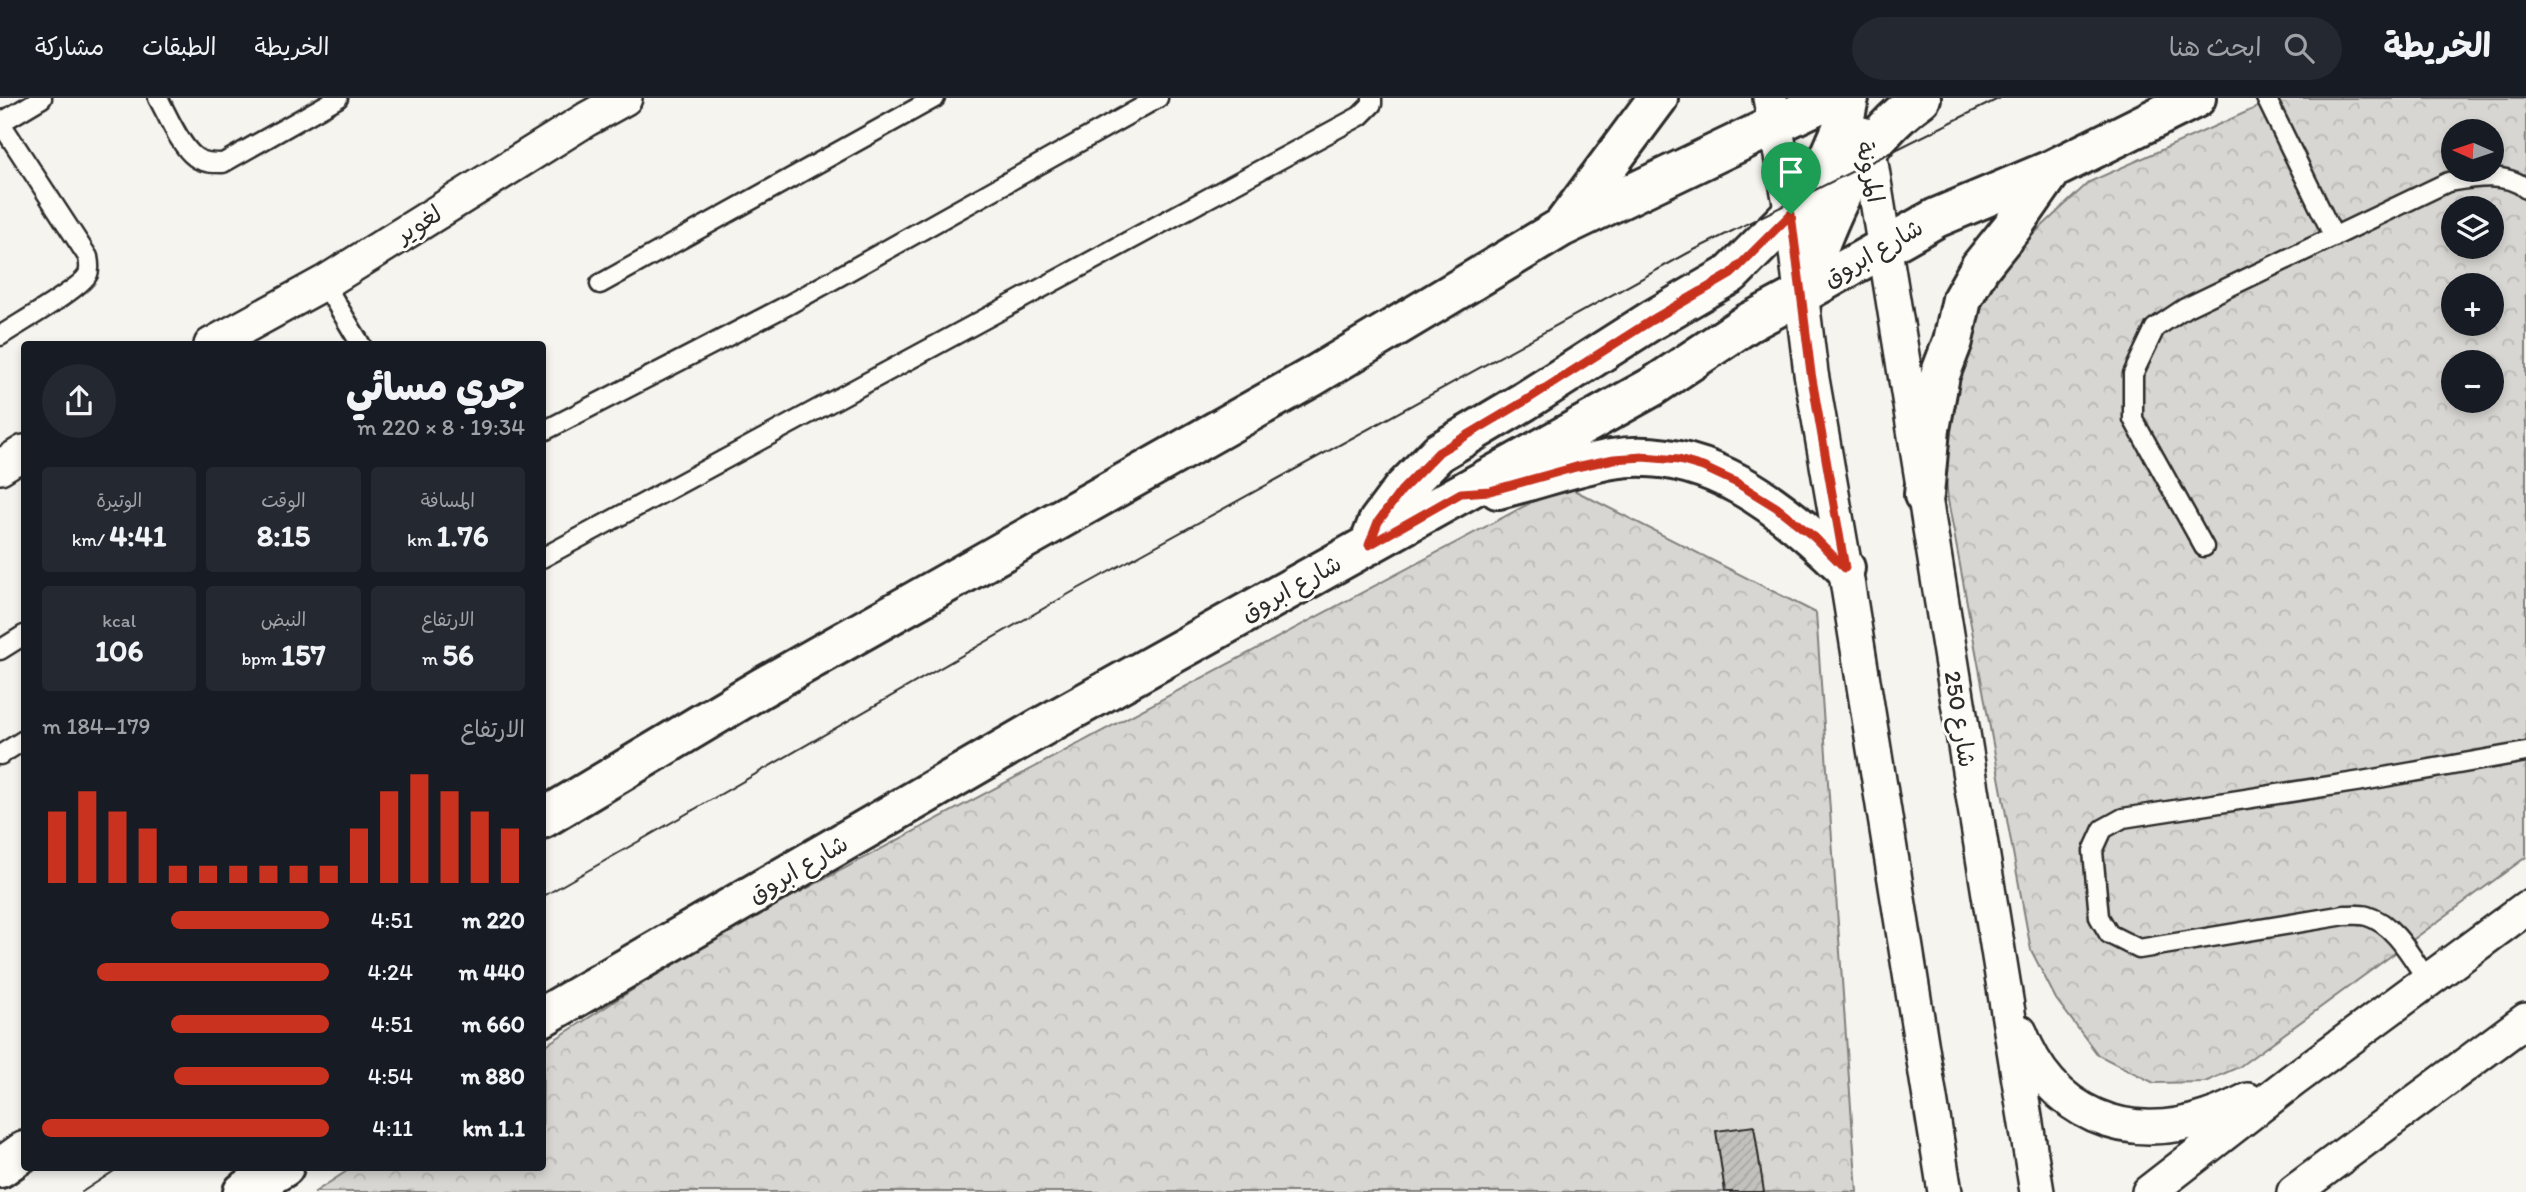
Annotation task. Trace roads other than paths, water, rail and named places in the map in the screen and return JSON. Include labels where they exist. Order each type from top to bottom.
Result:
[{"type":"street","name":"لغوير","points":[[218,341],[324,283],[625,98]]},
{"type":"street","points":[[1562,227],[1658,98]]},
{"type":"street","points":[[546,817],[761,688],[1312,377],[1562,227],[1772,112],[1831,98]]},
{"type":"street","points":[[1369,545],[1378,522],[1401,491],[1439,452],[1731,274],[1791,214],[1827,163],[1852,98]]},
{"type":"street","name":"المرونة","points":[[1852,98],[1867,150],[1883,247]]},
{"type":"street","points":[[1800,295],[1833,209],[1867,150],[1879,134],[1921,98]]},
{"type":"street","name":"شارع ابروق","points":[[546,1015],[1038,729],[1653,387],[1748,323],[1883,247],[1936,218],[2053,169],[2196,98]]},
{"type":"street","points":[[1772,112],[1791,214],[1811,373],[1945,1192]]},
{"type":"street","points":[[1924,495],[1930,429],[1940,375],[1953,341],[1962,299],[1980,267],[2053,169]]},
{"type":"street","name":"شارع 250","points":[[1883,247],[2037,1192]]},
{"type":"street","points":[[0,467],[21,454]]},
{"type":"street","points":[[1461,493],[1490,491],[1614,459],[1643,457],[1679,460],[1703,467],[1776,507],[1814,537],[1845,568]]},
{"type":"street","points":[[2149,1192],[2292,1081],[2526,908]]},
{"type":"street","points":[[2001,971],[2021,1035],[2037,1066],[2057,1091],[2083,1110],[2108,1122],[2138,1128],[2167,1126],[2207,1118],[2292,1081]]},
{"type":"street","points":[[2304,1186],[2526,1020]]},
{"type":"street","points":[[0,1168],[21,1153]]},
{"type":"street","points":[[243,1192],[277,1171]]},
{"type":"lane","points":[[0,336],[77,286],[88,273],[88,257],[0,122],[43,98]]},
{"type":"lane","points":[[158,98],[186,146],[195,157],[208,163],[222,163],[338,98]]},
{"type":"lane","points":[[600,284],[935,98]]},
{"type":"lane","points":[[546,430],[788,305],[1158,98]]},
{"type":"lane","points":[[546,556],[1360,116],[1372,104],[1371,98]]},
{"type":"lane","points":[[2266,98],[2334,237]]},
{"type":"lane","points":[[2204,547],[2133,419],[2133,374],[2155,328],[2185,309],[2448,181],[2484,176],[2521,184],[2526,189]]},
{"type":"lane","points":[[324,283],[359,341]]},
{"type":"lane","points":[[0,650],[21,637]]},
{"type":"lane","points":[[0,755],[21,742]]},
{"type":"lane","points":[[2427,981],[2395,935],[2381,923],[2366,916],[2344,915],[2139,949],[2109,934],[2099,917],[2093,851],[2104,829],[2123,818],[2362,781],[2526,752]]},
{"type":"tram line","points":[[546,895],[1074,591],[1688,253],[2000,98]]},
{"type":"tram line","points":[[82,1192],[114,1171]]}]
